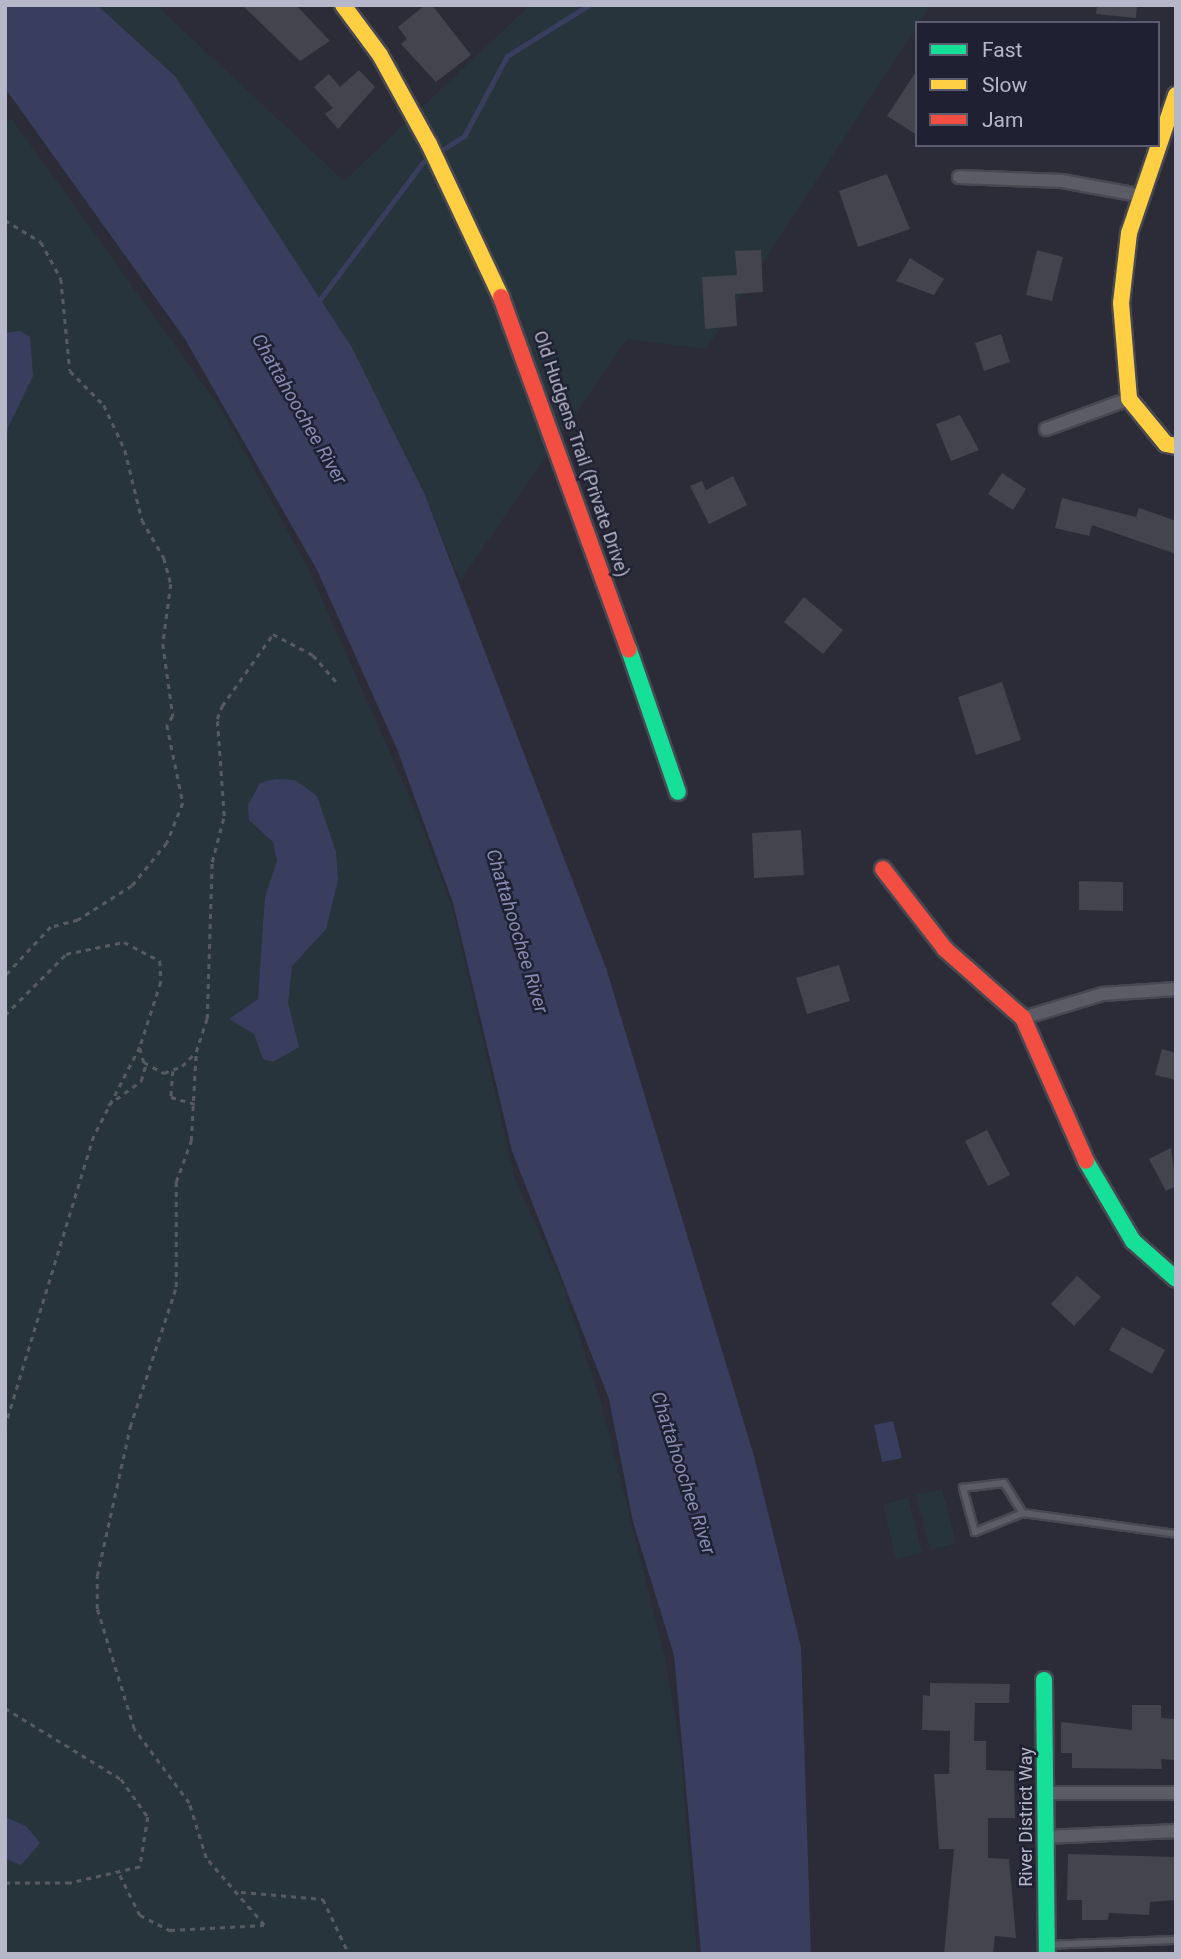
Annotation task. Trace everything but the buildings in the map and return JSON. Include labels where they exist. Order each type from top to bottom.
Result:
[{"type":"street","name":"Old Hudgens Trail (Private Drive)","points":[[343,5],[428,141],[518,332],[678,792]]},
{"type":"street","points":[[1160,145],[1176,95]]},
{"type":"street","points":[[1159,147],[1129,233],[1121,303],[1129,399],[1166,444],[1176,446]]},
{"type":"street","points":[[959,177],[1062,181],[1144,195]]},
{"type":"street","points":[[1046,429],[1129,399]]},
{"type":"street","points":[[883,869],[945,949],[1023,1018],[1086,1162],[1133,1241],[1176,1279]]},
{"type":"street","points":[[1023,1018],[1103,994],[1176,989]]},
{"type":"street","name":"River District Way","points":[[1044,1680],[1047,1949]]},
{"type":"street","points":[[1045,1793],[1176,1793]]},
{"type":"street","points":[[1045,1837],[1176,1831]]},
{"type":"lane","points":[[1023,1513],[1004,1483],[963,1488],[975,1532],[1023,1513],[1176,1534]]},
{"type":"lane","points":[[1047,1949],[1176,1940]]},
{"type":"path","points":[[5,220],[41,242],[61,279],[70,371],[104,405],[125,450],[142,520],[164,558],[171,584],[163,644],[173,716],[167,725],[183,803],[167,842],[132,886],[78,920],[51,927],[5,976]]},
{"type":"path","points":[[120,1875],[140,1914],[170,1930],[264,1925],[238,1891],[206,1858],[188,1803],[134,1729],[97,1609],[97,1576],[130,1427],[176,1287],[176,1182],[195,1104],[196,1052],[206,1019],[212,862],[224,816],[217,719],[222,706],[273,634],[313,655],[339,685]]},
{"type":"path","points":[[5,1015],[66,954],[124,942],[160,961],[161,982],[140,1046],[106,1107],[5,1428]]},
{"type":"path","points":[[106,1107],[141,1082],[146,1064],[140,1046]]},
{"type":"path","points":[[146,1064],[164,1073],[196,1052]]},
{"type":"path","points":[[173,1069],[171,1097],[195,1104]]},
{"type":"path","points":[[5,1708],[121,1779],[148,1817],[148,1844],[140,1867],[120,1875],[44,1886],[5,1883]]},
{"type":"path","points":[[238,1891],[323,1899],[349,1954]]},
{"type":"shaded area","points":[[97,5],[156,5],[344,181],[530,5],[931,5],[921,21],[915,21],[915,29],[706,349],[627,339],[460,581],[425,495],[175,76]]},
{"type":"shaded area","points":[[11,118],[223,412],[311,574],[417,814],[452,907],[515,1179],[563,1285],[603,1409],[665,1658],[680,1744],[697,1954],[5,1954],[5,124]]},
{"type":"shaded area","points":[[942,1489],[956,1543],[930,1550],[916,1495]]},
{"type":"shaded area","points":[[908,1498],[922,1553],[896,1559],[883,1505]]},
{"type":"water","name":"Chattahoochee River","points":[[5,5],[97,5],[175,76],[352,348],[425,495],[606,968],[754,1456],[801,1647],[811,1954],[701,1954],[674,1655],[633,1522],[609,1399],[512,1151],[453,903],[397,749],[317,570],[185,339],[5,88]]},
{"type":"water","points":[[20,331],[30,337],[33,376],[8,427],[5,454],[5,333]]},
{"type":"water","points":[[275,779],[295,780],[317,796],[336,852],[338,880],[326,929],[292,966],[288,1003],[299,1047],[273,1062],[263,1059],[254,1034],[229,1019],[258,999],[265,897],[277,861],[273,842],[249,820],[248,805],[260,783]]},
{"type":"water","points":[[893,1421],[902,1458],[882,1462],[874,1425]]},
{"type":"water","points":[[5,1817],[26,1826],[40,1843],[21,1865],[5,1858]]},
{"type":"waterway","points":[[318,302],[423,162],[464,136],[507,56],[589,5]]},
{"type":"traffic: fast","points":[[629,650],[678,792]]},
{"type":"traffic: fast","points":[[1086,1161],[1133,1241],[1176,1279]]},
{"type":"traffic: fast","points":[[1044,1680],[1047,1954]]},
{"type":"traffic: slow","points":[[343,5],[380,55],[429,144],[501,297]]},
{"type":"traffic: slow","points":[[1160,142],[1176,95]]},
{"type":"traffic: slow","points":[[1158,147],[1129,233],[1121,303],[1129,399],[1166,444],[1176,446]]},
{"type":"traffic: jam","points":[[501,297],[629,650]]},
{"type":"traffic: jam","points":[[883,869],[945,949],[1023,1018],[1086,1161]]}]
